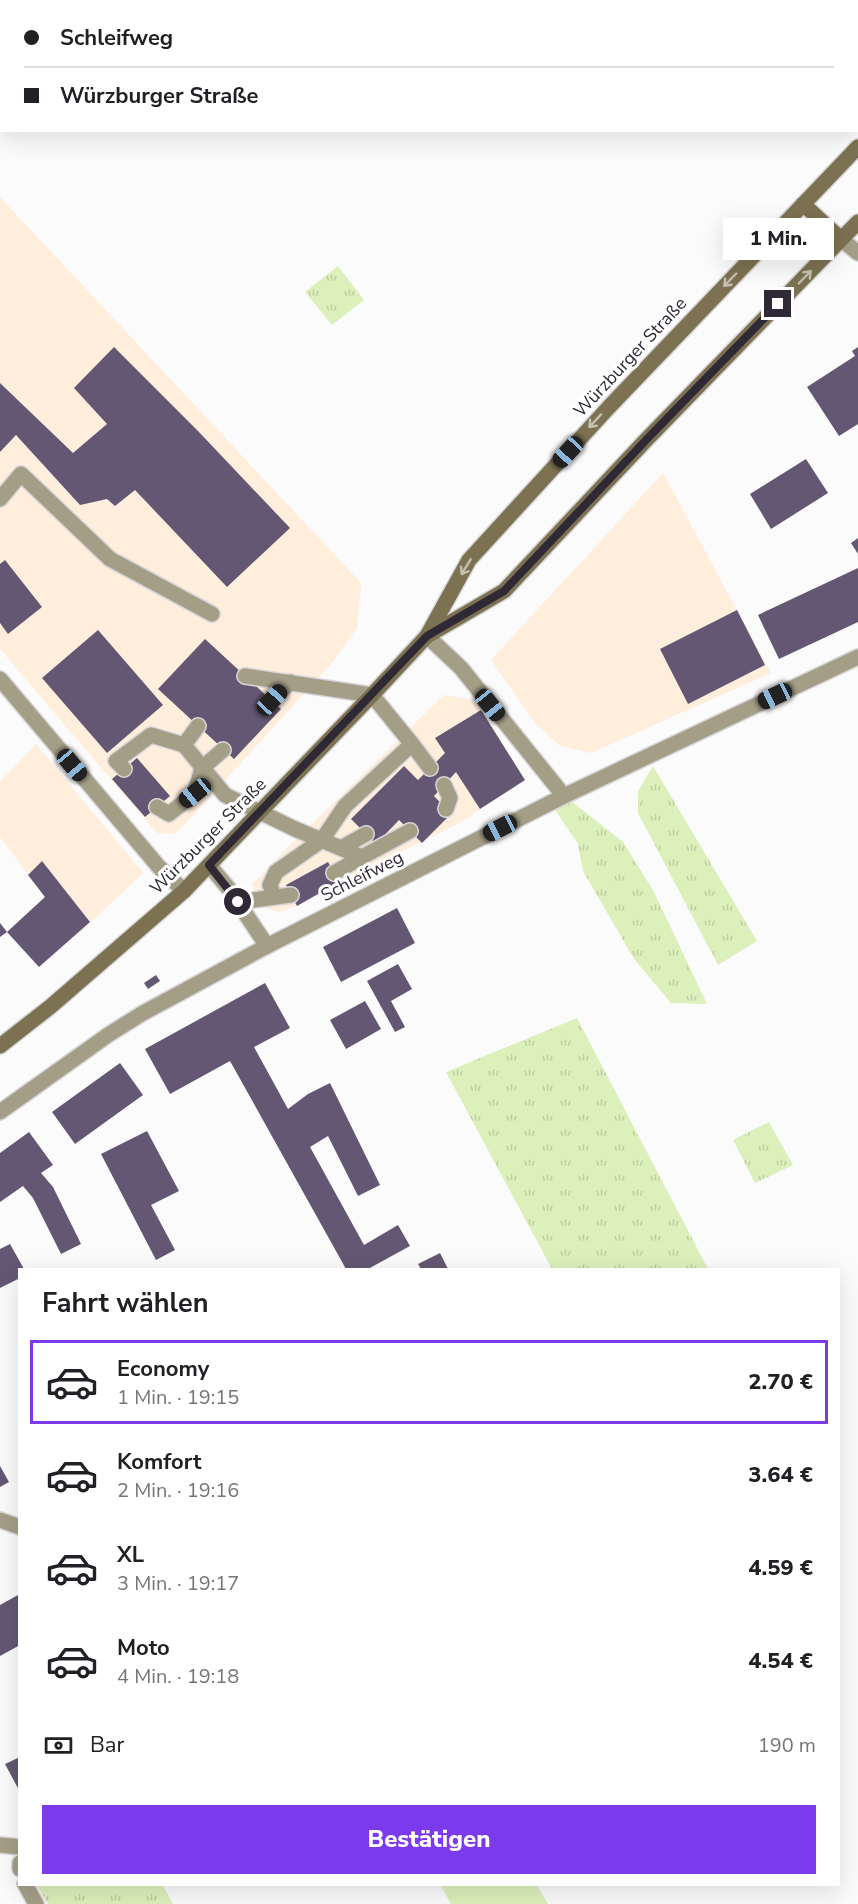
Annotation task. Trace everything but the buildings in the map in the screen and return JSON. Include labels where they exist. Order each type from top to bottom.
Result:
[{"type":"main road","name":"Würzburger Straße","points":[[0,1046],[183,891],[372,695],[427,636],[469,560],[609,407],[858,147]]},
{"type":"main road","points":[[803,204],[841,239]]},
{"type":"main road","name":"Würzburger Straße","points":[[427,636],[504,591],[647,439],[858,222]]},
{"type":"street","points":[[841,239],[858,253]]},
{"type":"street","points":[[0,500],[21,474],[110,559],[212,614]]},
{"type":"street","points":[[427,636],[461,668],[564,796]]},
{"type":"street","name":"Schleifweg","points":[[267,946],[564,796],[858,657]]},
{"type":"street","points":[[245,676],[372,695],[430,768]]},
{"type":"street","points":[[0,680],[159,867],[183,891]]},
{"type":"street","points":[[272,700],[290,682]]},
{"type":"street","points":[[184,745],[198,726]]},
{"type":"street","points":[[124,769],[116,761],[151,735],[184,745],[225,795],[362,857]]},
{"type":"street","points":[[274,897],[270,885],[276,872],[322,840],[345,806],[412,744]]},
{"type":"street","points":[[157,807],[169,814],[195,793],[202,768],[223,750]]},
{"type":"street","points":[[444,785],[450,798],[446,809]]},
{"type":"street","points":[[334,873],[410,831]]},
{"type":"street","points":[[341,848],[366,834]]},
{"type":"street","points":[[0,1112],[108,1035],[143,1013],[267,946],[238,902],[209,865]]},
{"type":"street","points":[[238,902],[291,896]]},
{"type":"street","points":[[0,1520],[18,1526]]},
{"type":"street","points":[[0,1845],[18,1847]]},
{"type":"street","points":[[26,1886],[36,1904]]},
{"type":"shaded area","points":[[0,197],[361,583],[357,628],[331,664],[176,834],[157,833],[0,649]]},
{"type":"shaded area","points":[[663,473],[771,673],[591,753],[560,746],[534,722],[491,660]]},
{"type":"shaded area","points":[[444,695],[476,700],[525,780],[456,825],[339,882],[297,906],[279,912],[262,907],[252,885]]},
{"type":"shaded area","points":[[36,744],[143,873],[78,934],[45,897],[0,837],[0,782]]},
{"type":"green space","points":[[338,266],[364,300],[332,325],[305,292]]},
{"type":"green space","points":[[653,766],[757,941],[718,965],[638,813],[638,791]]},
{"type":"green space","points":[[571,801],[623,842],[653,890],[707,1004],[671,1003],[634,959],[583,871],[578,844],[555,810]]},
{"type":"green space","points":[[577,1018],[707,1268],[551,1268],[446,1072]]},
{"type":"green space","points":[[769,1122],[793,1165],[755,1183],[733,1140]]},
{"type":"green space","points":[[37,1886],[163,1886],[173,1904],[48,1904]]},
{"type":"green space","points":[[441,1886],[537,1886],[548,1904],[451,1904]]},
{"type":"route","points":[[238,902],[209,865],[427,636],[504,591],[778,304]]}]
